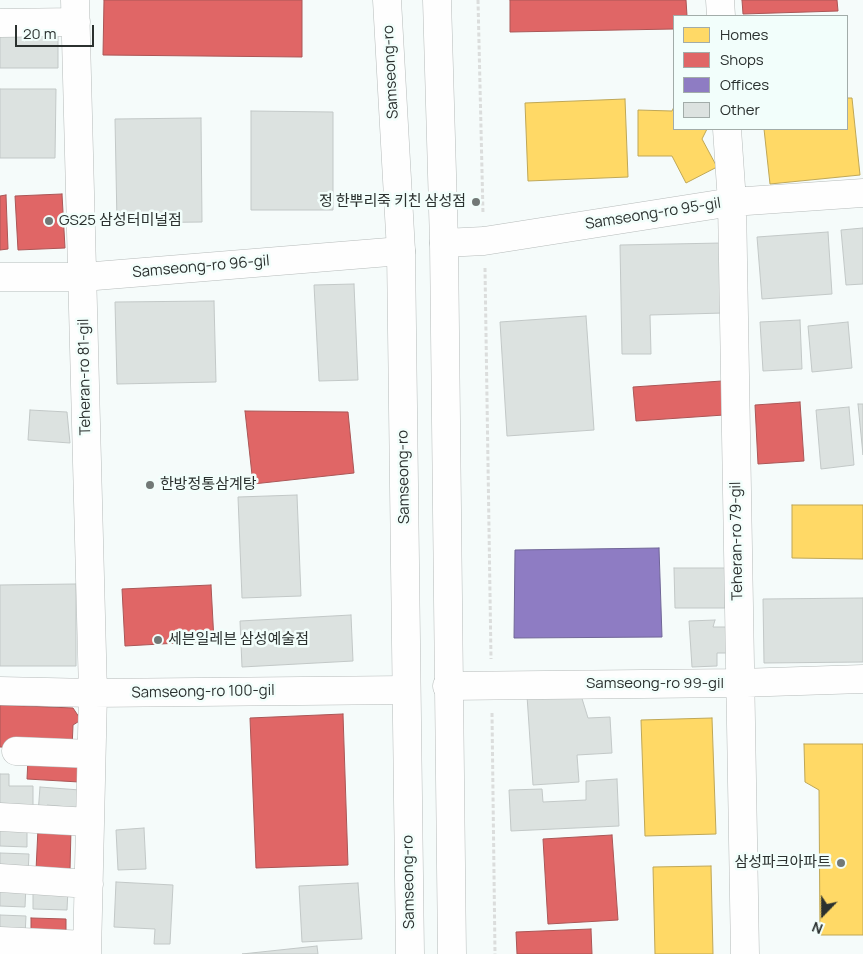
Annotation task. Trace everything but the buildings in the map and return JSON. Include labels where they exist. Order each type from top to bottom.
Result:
[{"type":"street","name":"Samseong-ro","points":[[387,0],[402,251],[410,954]]},
{"type":"street","points":[[437,0],[444,243],[447,686],[452,954]]},
{"type":"street","points":[[720,0],[720,15]]},
{"type":"street","points":[[0,23],[75,11]]},
{"type":"street","name":"Teheran-ro 81-gil","points":[[0,942],[87,950],[93,693],[75,11]]},
{"type":"street","name":"Teheran-ro 79-gil","points":[[727,130],[732,202],[745,954]]},
{"type":"street","name":"Samseong-ro 95-gil","points":[[444,243],[484,241],[732,202],[863,193]]},
{"type":"street","name":"Samseong-ro 96-gil","points":[[0,277],[83,277],[402,251]]},
{"type":"street","name":"Samseong-ro 99-gil","points":[[447,686],[863,680]]},
{"type":"street","name":"Samseong-ro 100-gil","points":[[0,691],[93,693],[406,690]]},
{"type":"street","points":[[16,751],[91,754]]},
{"type":"street","points":[[0,817],[90,822]]},
{"type":"street","points":[[0,878],[89,884]]},
{"type":"path","points":[[478,0],[484,241],[495,954]]},
{"type":"place","name":"정 한뿌리죽 키친 삼성점","points":[[476,202]]},
{"type":"place","name":"GS25 삼성터미널점","points":[[49,221]]},
{"type":"place","name":"한방정통삼계탕","points":[[150,485]]},
{"type":"place","name":"세븐일레븐 삼성예술점","points":[[158,640]]},
{"type":"place","name":"삼성파크아파트","points":[[841,863]]}]
